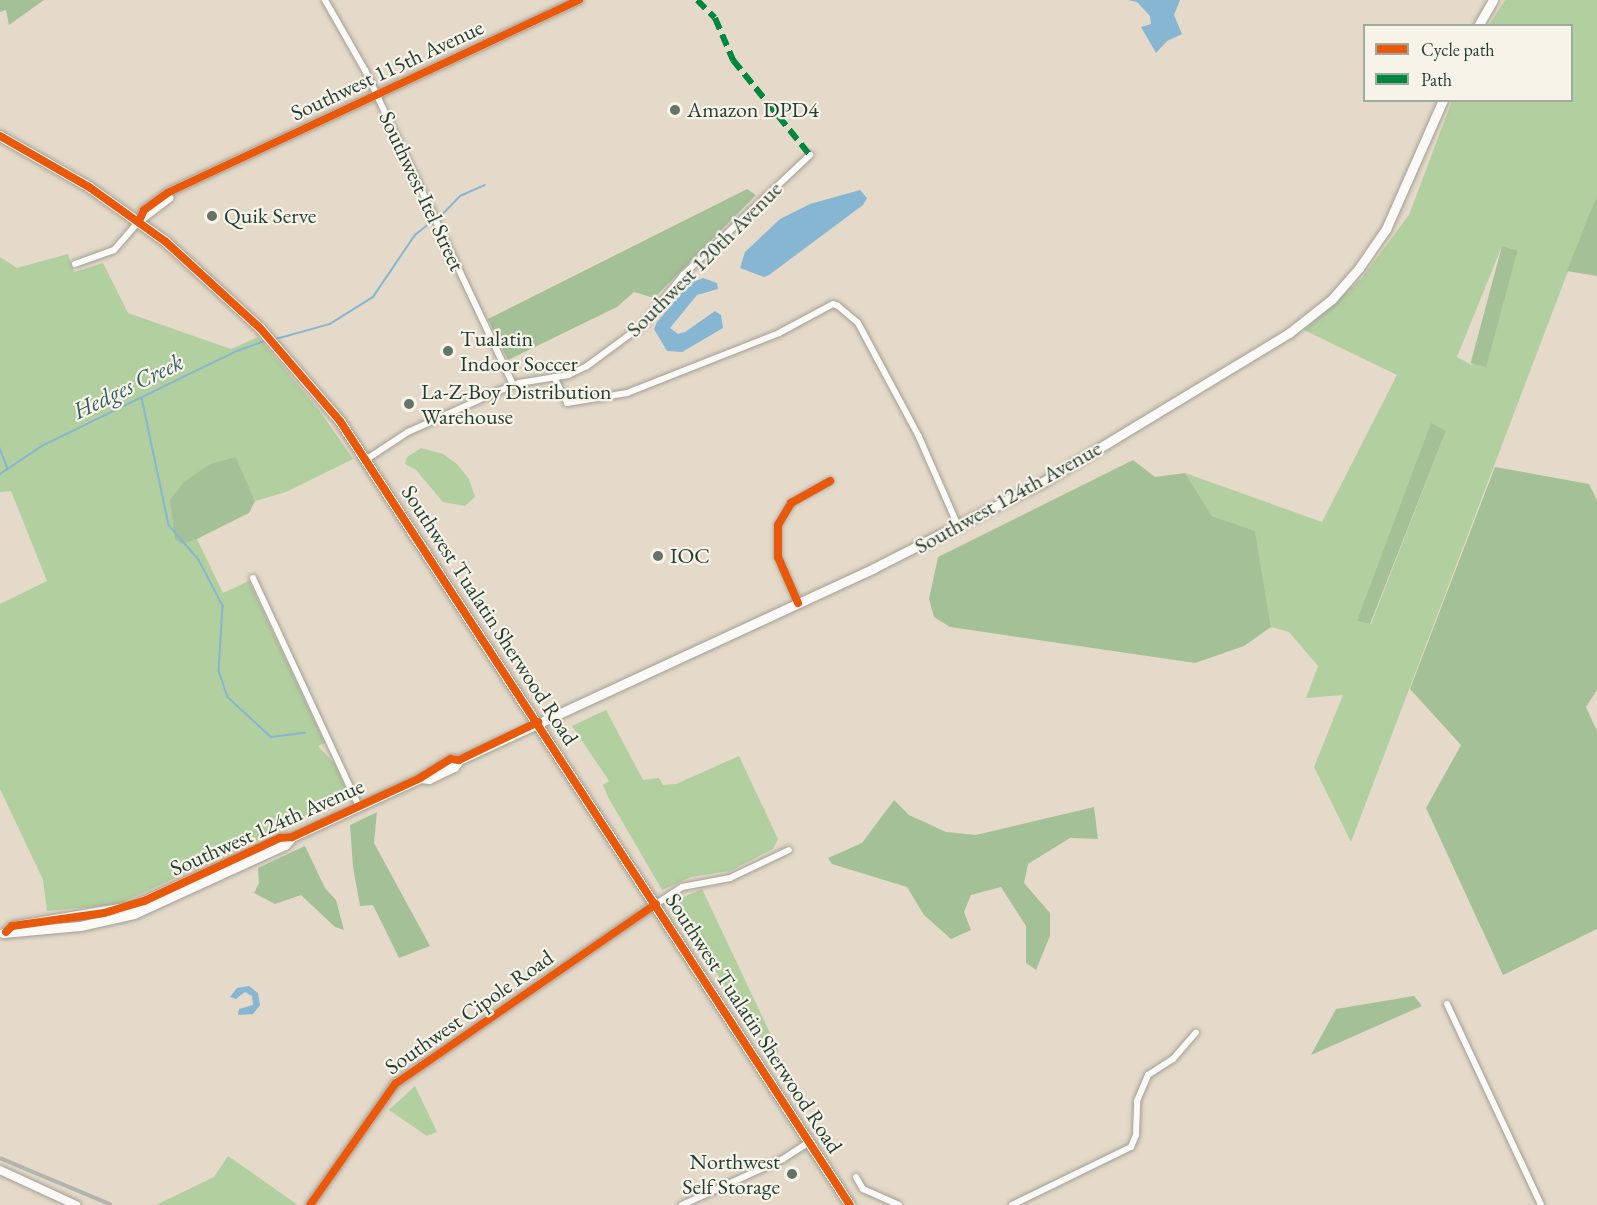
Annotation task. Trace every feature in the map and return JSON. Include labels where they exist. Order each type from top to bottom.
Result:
[{"type":"highway","name":"Southwest Tualatin Sherwood Road","points":[[0,136],[65,172],[139,221],[213,282],[260,328],[312,387],[367,459],[850,1205]]},
{"type":"main road","points":[[1479,24],[1493,0]]},
{"type":"main road","name":"Southwest 124th Avenue","points":[[3,933],[80,926],[134,914],[285,845],[292,837],[420,778],[425,771],[451,759],[459,760],[959,528],[1076,463],[1289,333],[1320,310],[1359,268],[1379,240],[1442,102]]},
{"type":"street","name":"Southwest Itel Street","points":[[325,0],[376,94],[513,385]]},
{"type":"street","name":"Southwest 115th Avenue","points":[[75,264],[114,250],[156,200],[579,0]]},
{"type":"street","name":"Southwest 120th Avenue","points":[[367,459],[408,432],[513,385],[554,378],[587,366],[630,336],[683,276],[810,154]]},
{"type":"street","points":[[554,378],[567,403],[627,393],[779,333],[832,304],[838,306],[858,322],[919,437],[959,528]]},
{"type":"street","points":[[798,603],[778,557],[778,525],[791,504],[830,481]]},
{"type":"street","points":[[253,578],[359,806]]},
{"type":"street","points":[[656,904],[682,887],[730,878],[789,850]]},
{"type":"street","name":"Southwest Cipole Road","points":[[309,1205],[395,1084],[656,904]]},
{"type":"street","points":[[1447,1004],[1541,1205]]},
{"type":"street","points":[[1012,1205],[1131,1147],[1136,1135],[1137,1101],[1148,1076],[1173,1059],[1196,1033]]},
{"type":"street","points":[[682,1205],[783,1159],[809,1142]]},
{"type":"street","points":[[0,1170],[67,1203],[76,1205]]},
{"type":"street","points":[[856,1177],[863,1189],[899,1205]]},
{"type":"green space","points":[[0,0],[44,0],[9,25],[6,10],[0,12]]},
{"type":"green space","points":[[1505,0],[1597,0],[1597,195],[1351,842],[1314,767],[1343,695],[1306,698],[1318,666],[1289,632],[1271,627],[1255,532],[1212,516],[1185,473],[1322,522],[1397,375],[1304,330],[1362,278],[1409,215],[1452,102],[1573,102],[1573,24],[1490,24]],"holes":[[[1502,246],[1517,250],[1472,365],[1457,357]],[[1446,431],[1371,624],[1357,621]]]},
{"type":"green space","points":[[747,189],[756,195],[654,298],[634,292],[617,307],[508,360],[488,319]]},
{"type":"green space","points":[[1597,195],[1597,276],[1567,271]]},
{"type":"green space","points":[[1502,246],[1517,250],[1486,367],[1471,363]]},
{"type":"green space","points":[[68,254],[74,272],[103,263],[128,313],[231,349],[258,337],[319,410],[353,459],[286,492],[255,501],[236,457],[182,543],[197,539],[223,593],[249,581],[325,743],[318,746],[335,764],[346,789],[345,799],[119,904],[47,911],[43,880],[0,789],[0,604],[47,581],[11,491],[0,492],[0,257],[17,268]]},
{"type":"green space","points":[[1431,423],[1446,431],[1370,624],[1357,621]]},
{"type":"green space","points":[[421,448],[443,454],[457,464],[469,479],[475,497],[465,506],[443,502],[416,470],[405,464],[407,457]]},
{"type":"green space","points":[[236,457],[255,501],[249,513],[182,544],[175,539],[170,500],[184,482],[210,464]]},
{"type":"green space","points":[[1133,460],[1155,477],[1185,473],[1212,516],[1255,531],[1271,627],[1244,646],[1195,663],[950,627],[934,617],[929,599],[938,557]]},
{"type":"green space","points":[[1495,467],[1589,484],[1597,500],[1597,690],[1586,707],[1597,731],[1597,929],[1503,975],[1426,808],[1461,745],[1410,689]]},
{"type":"green space","points":[[606,710],[643,780],[659,778],[663,785],[676,784],[739,756],[778,839],[773,849],[730,871],[691,877],[662,890],[608,797],[603,785],[609,781],[572,726]]},
{"type":"green space","points":[[894,800],[909,815],[946,832],[976,835],[1094,807],[1098,839],[1070,838],[1028,864],[1024,883],[1050,913],[1050,936],[1036,970],[1026,963],[1026,926],[1001,887],[971,895],[964,912],[971,930],[951,939],[924,915],[907,887],[832,864],[828,858],[862,843]]},
{"type":"green space","points":[[377,812],[374,843],[430,946],[399,958],[373,905],[360,906],[353,867],[350,825]]},
{"type":"green space","points":[[305,846],[325,888],[336,900],[344,930],[335,927],[301,895],[275,904],[254,893],[259,883],[258,868]]},
{"type":"green space","points":[[702,889],[779,1052],[771,1055],[677,914],[677,900]]},
{"type":"green space","points":[[1414,996],[1422,1006],[1311,1055],[1336,1009]]},
{"type":"green space","points":[[415,1086],[437,1132],[427,1136],[389,1110]]},
{"type":"green space","points":[[228,1156],[298,1205],[156,1205],[214,1177]]},
{"type":"water","points":[[1128,0],[1180,0],[1174,15],[1182,34],[1167,41],[1156,53],[1141,27],[1151,24],[1150,16],[1137,2]]},
{"type":"water","points":[[860,190],[867,198],[863,205],[769,275],[764,277],[740,268],[745,252],[780,219],[810,204]]},
{"type":"water","points":[[703,278],[717,283],[718,289],[697,295],[670,328],[678,334],[685,332],[715,311],[721,315],[723,328],[682,352],[667,351],[654,329],[657,322],[690,283]]},
{"type":"water","points":[[249,986],[258,993],[260,1005],[253,1014],[238,1015],[239,1009],[253,1005],[252,996],[245,992],[236,999],[230,997],[237,988]]},
{"type":"waterway","name":"Hedges Creek","points":[[439,218],[460,196],[485,185]]},
{"type":"waterway","name":"Hedges Creek","points":[[276,339],[330,324],[373,297],[415,235],[431,222]]},
{"type":"waterway","name":"Hedges Creek","points":[[0,474],[42,446],[237,351],[265,341]]},
{"type":"waterway","points":[[142,398],[169,525],[199,560],[223,606],[219,671],[228,697],[271,737],[305,733]]},
{"type":"waterway","name":"Hedges Creek","points":[[0,448],[8,469]]},
{"type":"railway","points":[[0,1158],[112,1205]]},
{"type":"marked path","points":[[697,0],[715,18],[733,60],[810,155]]},
{"type":"cycle path","points":[[139,221],[144,210],[167,193],[579,0]]},
{"type":"cycle path","points":[[0,136],[89,187],[166,242],[260,328],[340,421],[850,1205]]},
{"type":"cycle path","points":[[798,603],[778,557],[778,525],[791,503],[830,481]]},
{"type":"cycle path","points":[[6,932],[12,926],[104,913],[144,901],[280,838],[292,837],[420,778],[451,759],[459,760],[538,722]]},
{"type":"cycle path","points":[[310,1205],[395,1084],[656,904]]},
{"type":"place","name":"Amazon DPD4","points":[[675,110]]},
{"type":"place","name":"Quik Serve","points":[[212,216]]},
{"type":"place","name":"Tualatin Indoor Soccer","points":[[448,351]]},
{"type":"place","name":"La-Z-Boy Distribution Warehouse","points":[[409,404]]},
{"type":"place","name":"IOC","points":[[658,556]]},
{"type":"place","name":"Northwest Self Storage","points":[[792,1174]]}]
